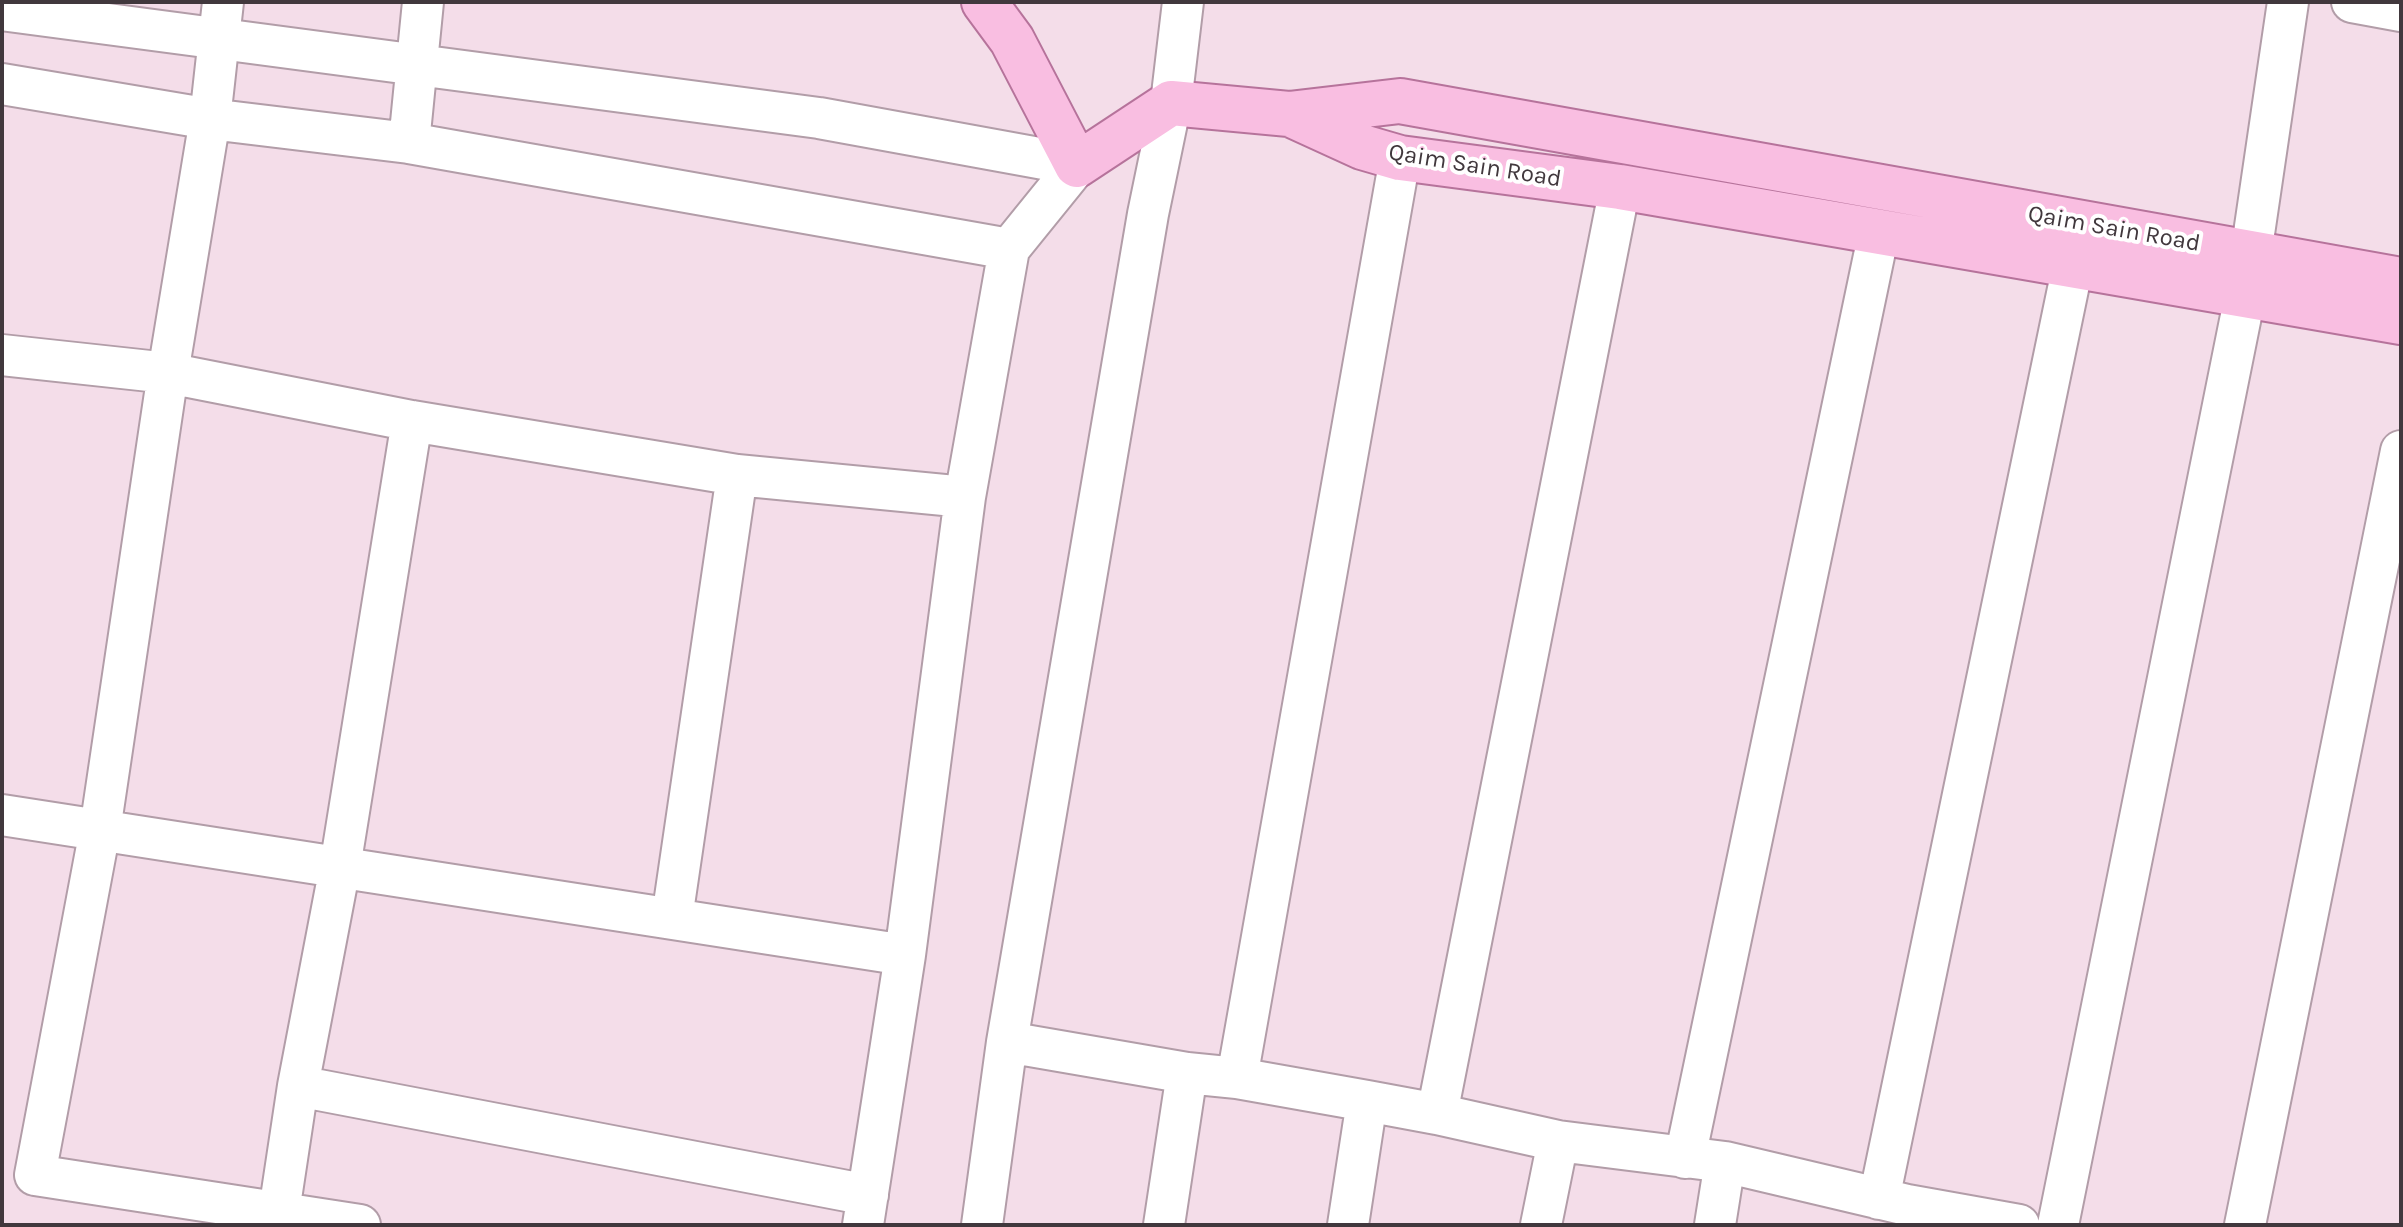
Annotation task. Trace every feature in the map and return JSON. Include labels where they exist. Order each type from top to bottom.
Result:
[{"type":"main road","points":[[984,2],[1015,21],[1077,165],[1171,103],[1289,114]]},
{"type":"main road","name":"Qaim Sain Road","points":[[1289,114],[1400,101],[2248,275],[2401,322]]},
{"type":"main road","name":"Qaim Sain Road","points":[[1289,114],[1362,147],[1400,158],[1620,187],[2073,265],[2401,280]]},
{"type":"street","points":[[409,143],[423,2]]},
{"type":"street","points":[[982,1225],[1007,1042],[1145,230],[1171,103],[1183,2]]},
{"type":"street","points":[[2058,1225],[2248,275],[2288,2]]},
{"type":"street","points":[[2352,2],[2401,11]]},
{"type":"street","points":[[2,10],[221,20],[416,65],[819,118],[1077,165],[1009,249],[965,497],[905,955],[865,1210],[298,1086]]},
{"type":"street","points":[[221,20],[210,119],[168,373],[100,830],[18,1174],[278,1219],[360,1225]]},
{"type":"street","points":[[2,84],[210,119],[409,143],[1009,249]]},
{"type":"street","points":[[1237,1078],[1400,158]]},
{"type":"street","points":[[1437,1114],[1620,187]]},
{"type":"street","points":[[1685,1158],[1879,232]]},
{"type":"street","points":[[1897,1210],[2073,265]]},
{"type":"street","points":[[2,355],[168,373],[412,421],[737,475],[965,497]]},
{"type":"street","points":[[278,1219],[298,1086],[340,867],[412,421]]},
{"type":"street","points":[[2245,1225],[2401,451]]},
{"type":"street","points":[[672,918],[737,475]]},
{"type":"street","points":[[2,815],[905,955]]},
{"type":"street","points":[[1007,1042],[1367,1101],[1558,1141],[1725,1162],[1897,1210],[2019,1225]]},
{"type":"street","points":[[1164,1225],[1187,1073]]},
{"type":"street","points":[[1348,1225],[1367,1101]]},
{"type":"street","points":[[1541,1225],[1558,1141]]},
{"type":"street","points":[[1715,1225],[1725,1162]]}]
